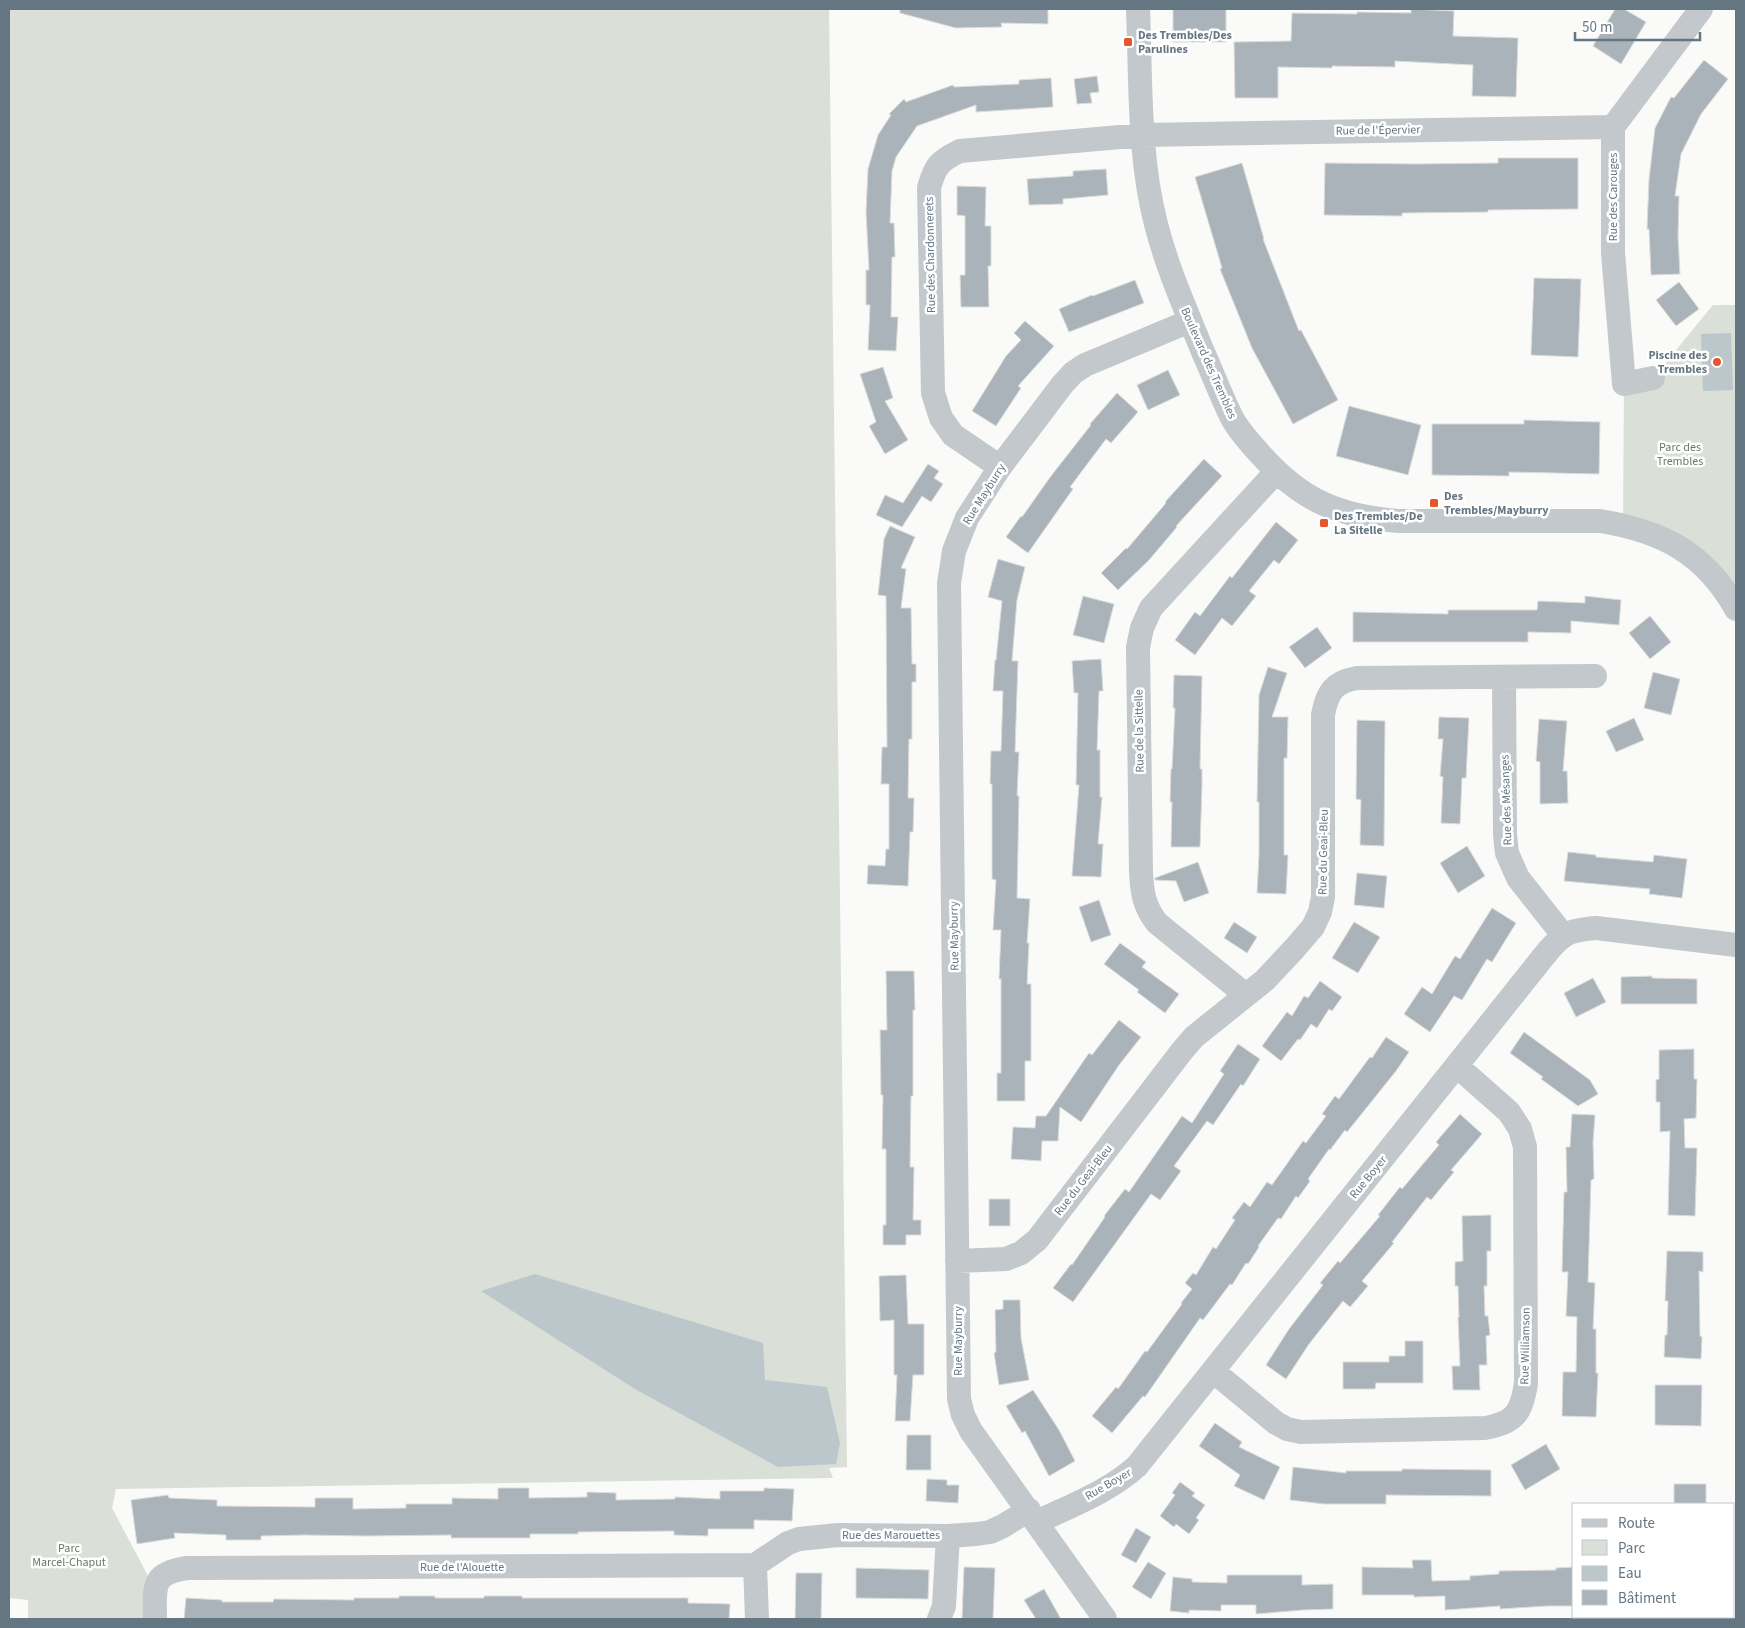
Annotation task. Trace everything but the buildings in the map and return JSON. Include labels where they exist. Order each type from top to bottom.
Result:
[{"type":"street","name":"Boulevard des Trembles","points":[[1138,9],[1143,135],[1155,223],[1167,261],[1190,320],[1233,419],[1252,445],[1276,472],[1294,487],[1315,500],[1339,510],[1367,518],[1398,521],[1600,521],[1623,524],[1646,531],[1685,550],[1699,562],[1728,595],[1736,609]]},
{"type":"street","points":[[1613,127],[1701,9]]},
{"type":"street","name":"Rue de l'Épervier","points":[[1143,135],[1613,127]]},
{"type":"street","name":"Rue des Carouges","points":[[1613,127],[1613,253],[1624,384],[1653,378]]},
{"type":"street","name":"Rue des Chardonnerets","points":[[1000,467],[953,435],[941,418],[933,393],[928,188],[933,173],[943,159],[960,151],[1143,135]]},
{"type":"street","name":"Rue Mayburry","points":[[1105,1619],[971,1431],[958,1399],[949,583],[952,560],[967,518],[1000,467],[1062,385],[1073,373],[1085,365],[1190,320]]},
{"type":"street","name":"Rue de la Sittelle","points":[[1246,994],[1157,923],[1148,911],[1142,892],[1138,647],[1142,628],[1151,608],[1276,472]]},
{"type":"street","name":"Rue du Geai-Bleu","points":[[957,1261],[1006,1259],[1021,1253],[1037,1240],[1194,1037],[1265,980],[1312,927],[1320,912],[1324,876],[1323,715],[1326,700],[1332,689],[1344,680],[1357,678],[1595,676]]},
{"type":"street","name":"Rue des Mésanges","points":[[1504,677],[1505,835],[1508,853],[1518,878],[1562,935]]},
{"type":"street","points":[[1562,935],[1580,929],[1596,928],[1736,945]]},
{"type":"street","name":"Rue Boyer","points":[[1033,1516],[1127,1476],[1137,1466],[1562,935]]},
{"type":"street","name":"Rue Williamson","points":[[1213,1371],[1276,1423],[1287,1429],[1301,1432],[1485,1428],[1499,1426],[1519,1412],[1524,1398],[1526,1383],[1525,1147],[1520,1129],[1508,1112],[1457,1066]]},
{"type":"street","name":"Rue des Marouettes","points":[[755,1565],[788,1543],[814,1537],[838,1535],[948,1536],[990,1532],[1033,1516]]},
{"type":"street","points":[[939,1619],[944,1606],[948,1536]]},
{"type":"street","points":[[755,1565],[757,1619]]},
{"type":"street","name":"Rue de l'Alouette","points":[[154,1619],[155,1589],[158,1580],[173,1570],[188,1568],[755,1565]]},
{"type":"green space","name":"Parc Marcel-Chaput","points":[[9,9],[829,9],[847,1467],[829,1468],[833,1478],[116,1489],[112,1508],[155,1589],[155,1619],[28,1619],[28,1600],[9,1598]]},
{"type":"green space","name":"Parc des Trembles","points":[[1713,305],[1736,305],[1736,609],[1714,578],[1623,524],[1624,384],[1653,378]]},
{"type":"water","name":"Piscine des Trembles","points":[[1731,333],[1733,390],[1703,391],[1701,334]]},
{"type":"water","points":[[535,1274],[763,1343],[765,1380],[827,1387],[840,1443],[836,1464],[778,1467],[635,1389],[481,1291]]},
{"type":"place","name":"Des Trembles/Des Parulines","points":[[1128,42]]},
{"type":"place","name":"Piscine des Trembles","points":[[1717,362]]},
{"type":"place","name":"Des Trembles/Mayburry","points":[[1434,503]]},
{"type":"place","name":"Des Trembles/De La Sitelle","points":[[1324,523]]}]
